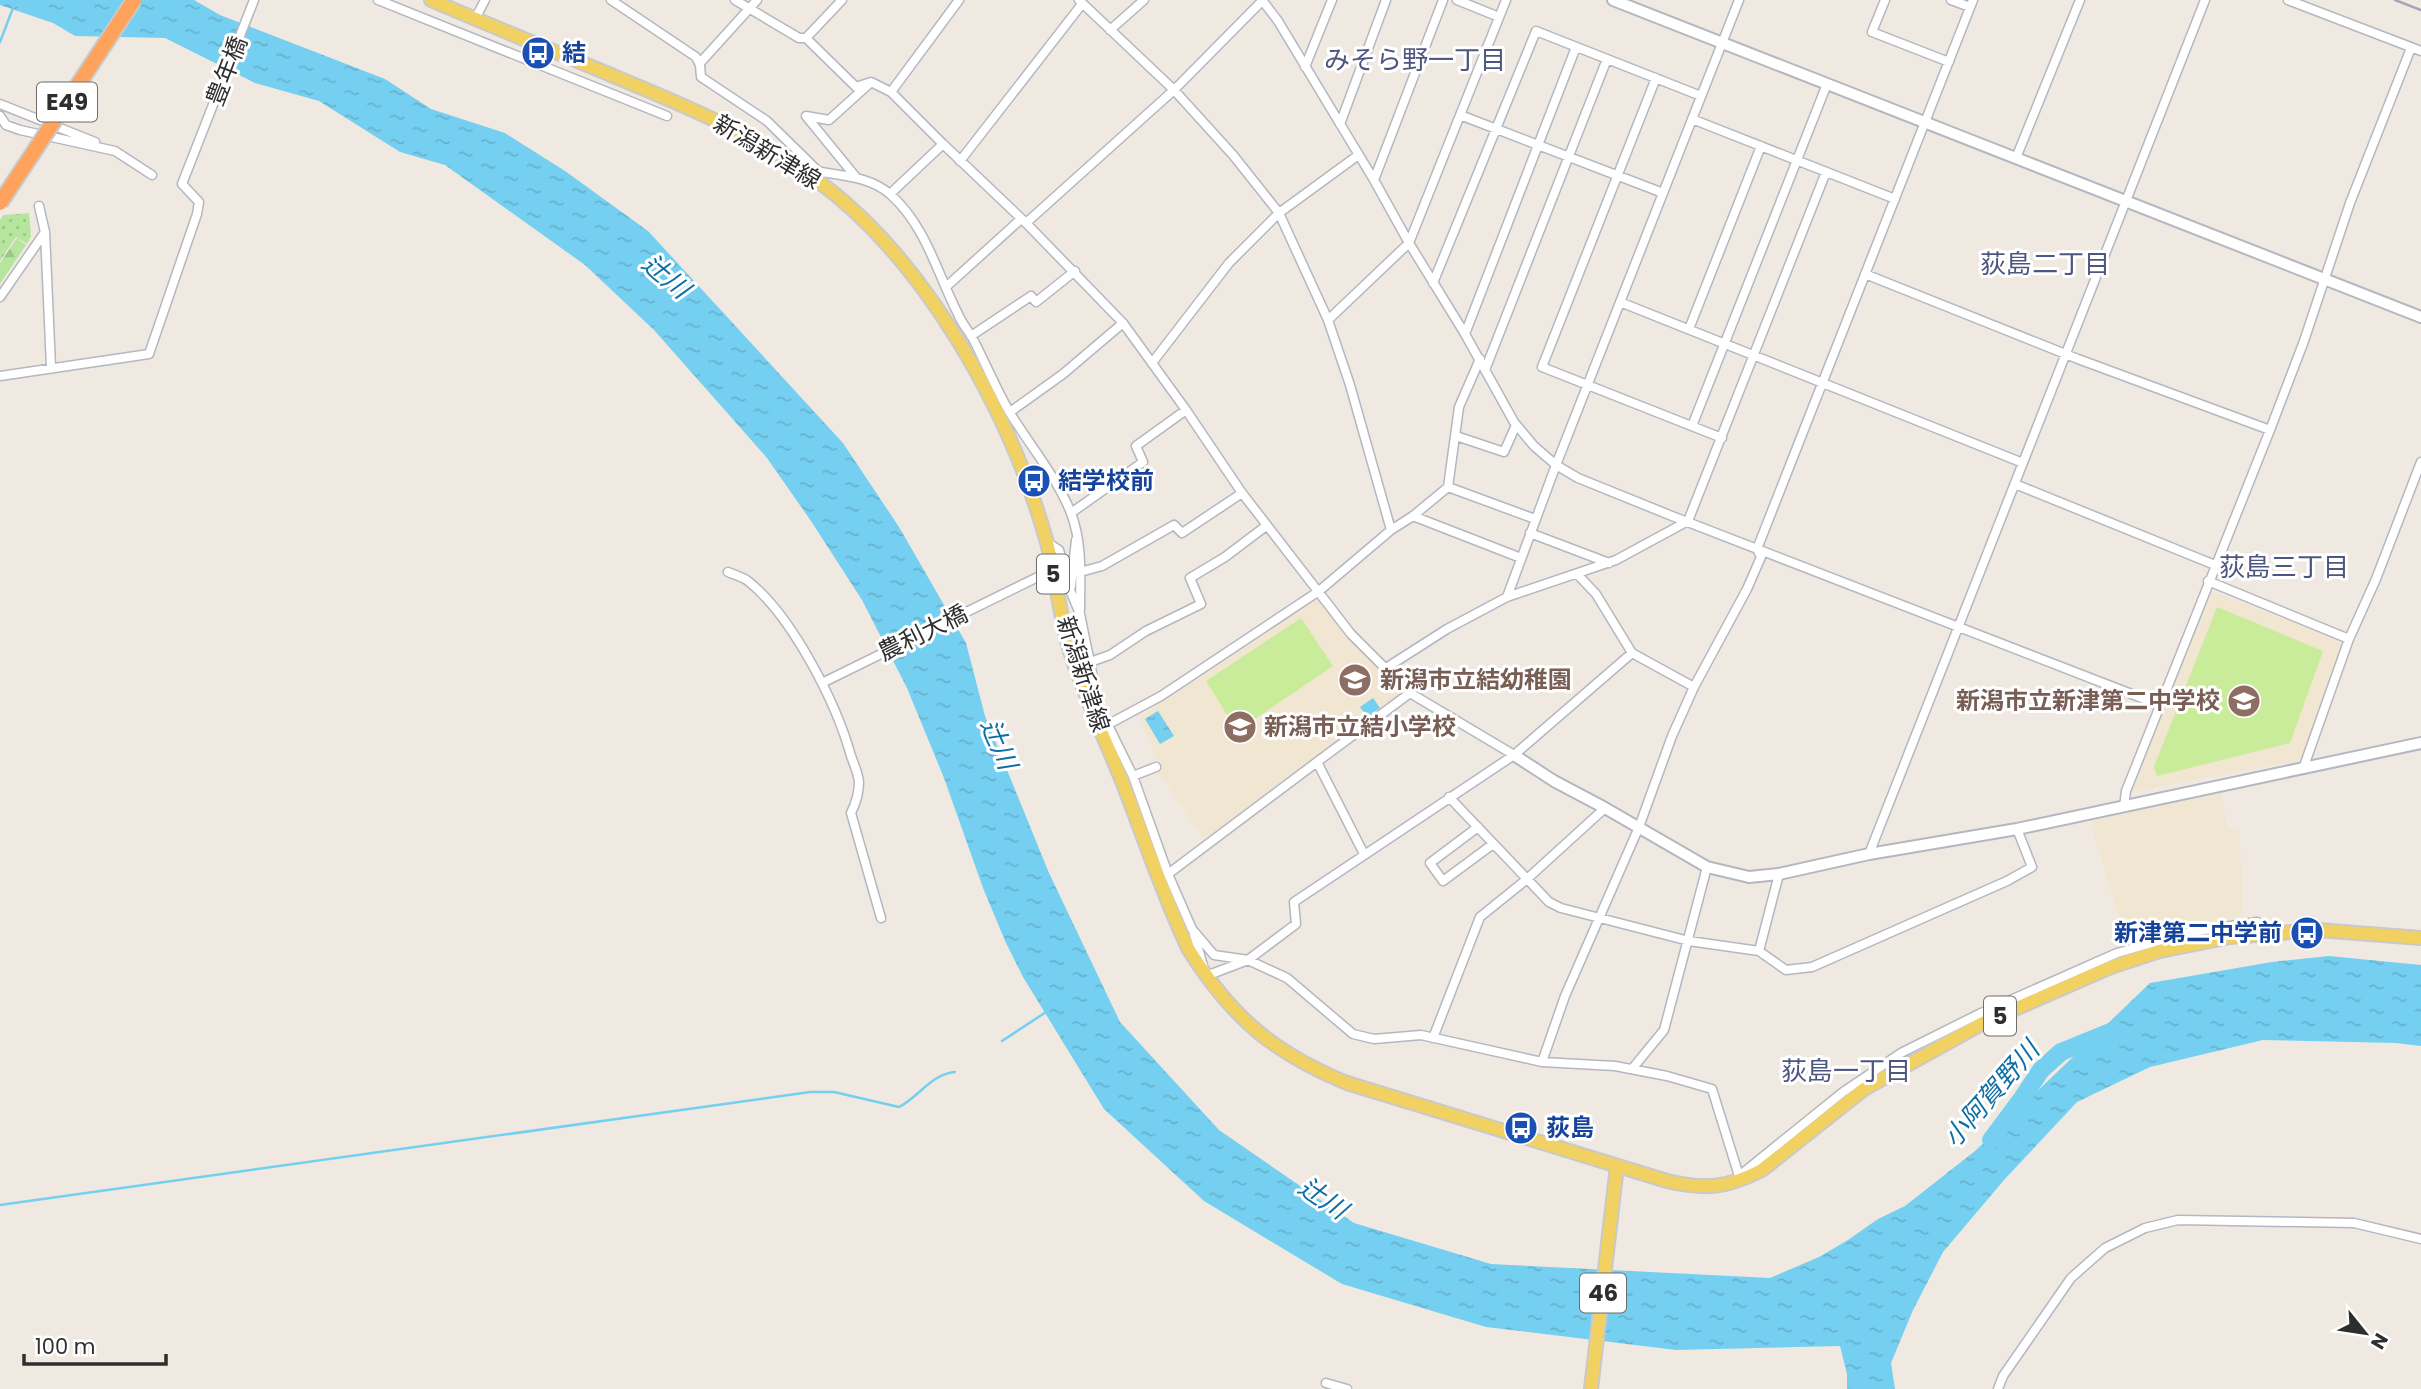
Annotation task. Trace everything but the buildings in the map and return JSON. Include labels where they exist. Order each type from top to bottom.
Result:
[{"type":"highway","name":"E49","points":[[0,204],[134,0]]},
{"type":"main road","name":"新潟新津線","points":[[431,0],[693,109],[757,142],[817,180],[857,215],[899,258],[936,304],[965,352],[1012,444],[1047,542],[1068,645],[1083,691],[1127,776],[1179,929],[1206,976],[1262,1037],[1308,1066],[1347,1083],[1617,1166]]},
{"type":"main road","name":"5","points":[[1617,1166],[1702,1188],[1728,1184],[1762,1170],[1875,1082],[1983,1023],[2111,967],[2160,951],[2230,937],[2318,930],[2421,938]]},
{"type":"main road","name":"46","points":[[1591,1389],[1617,1166]]},
{"type":"street","name":"豊年橋","points":[[51,367],[149,354],[197,214],[199,202],[182,184],[254,0]]},
{"type":"street","points":[[378,0],[667,116]]},
{"type":"street","points":[[475,19],[485,0]]},
{"type":"street","points":[[611,0],[696,57],[700,64],[701,77],[767,121],[820,173]]},
{"type":"street","points":[[735,0],[799,38],[806,38],[856,87],[871,82],[891,92],[1075,271],[1123,323],[1266,526],[1352,634],[1410,693],[1554,781],[1707,867],[1749,877],[1779,874],[2017,829],[2421,743]]},
{"type":"street","points":[[700,64],[757,0]]},
{"type":"street","points":[[806,38],[842,0]]},
{"type":"street","points":[[891,92],[959,0]]},
{"type":"street","points":[[1110,30],[1144,0]]},
{"type":"street","points":[[947,286],[1174,90],[1263,0],[1374,180],[1516,425],[1534,446],[1556,465],[1578,478],[1688,522],[2160,705]]},
{"type":"street","points":[[1305,67],[1332,0]]},
{"type":"street","points":[[1340,124],[1386,0]]},
{"type":"street","points":[[1374,180],[1443,0]]},
{"type":"street","points":[[1457,0],[1499,17]]},
{"type":"street","points":[[1328,320],[1409,243],[1506,0]]},
{"type":"street","points":[[1612,0],[2421,317]]},
{"type":"street","points":[[1507,597],[1587,385],[1739,0]]},
{"type":"street","points":[[1885,0],[1872,32],[1949,62]]},
{"type":"street","points":[[1542,1062],[1565,996],[1639,827],[1672,736],[1694,687],[1747,589],[1761,557],[1757,549],[1972,4],[1951,0]]},
{"type":"street","points":[[2016,158],[2080,0]]},
{"type":"street","points":[[1869,855],[2205,0]]},
{"type":"street","points":[[2288,0],[2421,51]]},
{"type":"street","points":[[960,161],[1080,2],[1174,90],[1233,155],[1279,213],[1328,320],[1350,385],[1391,530]]},
{"type":"street","points":[[1433,283],[1536,31],[1701,96]]},
{"type":"street","points":[[1465,334],[1576,47]]},
{"type":"street","points":[[2124,807],[2126,791],[2270,430],[2304,341],[2350,203],[2412,48]]},
{"type":"street","points":[[1485,370],[1606,59]]},
{"type":"street","points":[[1656,78],[1542,367],[1721,438]]},
{"type":"street","points":[[855,176],[806,116],[830,120],[871,82]]},
{"type":"street","points":[[1692,426],[1827,84]]},
{"type":"street","points":[[0,104],[115,151],[152,175]]},
{"type":"street","points":[[1460,115],[1663,193]]},
{"type":"street","points":[[0,116],[6,125],[20,130],[115,151]]},
{"type":"street","points":[[1692,119],[1895,199]]},
{"type":"street","points":[[890,194],[943,144]]},
{"type":"street","points":[[1689,329],[1761,146]]},
{"type":"street","points":[[1152,363],[1229,263],[1279,213],[1357,156]]},
{"type":"street","points":[[795,165],[820,173],[855,176],[890,194],[926,242],[958,314],[1010,412],[1060,486],[1078,530],[1081,550],[1080,614]]},
{"type":"street","points":[[1386,668],[1447,629],[1507,597],[1609,563],[1688,522],[1826,172]]},
{"type":"street","points":[[0,376],[51,367],[45,232],[38,206]]},
{"type":"street","points":[[0,297],[45,232]]},
{"type":"street","points":[[971,336],[1031,296],[1036,302],[1075,271]]},
{"type":"street","points":[[1865,274],[2066,354],[2270,430]]},
{"type":"street","points":[[1620,302],[2023,463]]},
{"type":"street","points":[[1010,412],[1063,374],[1123,323]]},
{"type":"street","points":[[1107,725],[1161,696],[1319,591],[1391,530],[1448,488],[1460,407],[1480,359]]},
{"type":"street","points":[[1071,513],[1143,462],[1136,446],[1186,410]]},
{"type":"street","points":[[1455,436],[1504,452],[1516,425]]},
{"type":"street","points":[[2303,769],[2349,639],[2376,579],[2421,462]]},
{"type":"street","points":[[2015,484],[2215,565]]},
{"type":"street","points":[[1448,488],[1535,519]]},
{"type":"street","points":[[1080,572],[1102,566],[1174,525],[1182,533],[1242,493]]},
{"type":"street","points":[[1413,516],[1521,558]]},
{"type":"street","points":[[1090,662],[1110,655],[1146,631],[1201,604],[1190,578],[1225,557],[1266,526]]},
{"type":"street","points":[[1070,590],[1078,530]]},
{"type":"street","points":[[1530,533],[1609,563]]},
{"type":"street","points":[[1047,542],[1059,550],[1080,614],[1099,707],[1192,929],[1206,976],[1248,960],[1296,924],[1294,902],[1514,755],[1632,653]]},
{"type":"street","name":"農利大橋","points":[[822,683],[1052,570]]},
{"type":"street","points":[[728,572],[746,579],[791,631],[822,683],[845,733],[859,781],[857,800],[851,813],[881,918]]},
{"type":"street","points":[[1577,574],[1596,594],[1632,653],[1694,687]]},
{"type":"street","points":[[2208,581],[2349,639]]},
{"type":"street","points":[[1083,691],[1099,707]]},
{"type":"street","points":[[1168,874],[1410,693]]},
{"type":"street","points":[[1317,762],[1364,855]]},
{"type":"street","points":[[1127,776],[1156,767]]},
{"type":"street","points":[[1449,797],[1549,902],[1689,941],[1759,951],[1786,970],[1812,967],[2007,881],[2032,867],[2017,829]]},
{"type":"street","points":[[1433,1038],[1480,917],[1527,879],[1605,808]]},
{"type":"street","points":[[1478,827],[1430,863],[1443,881],[1493,844]]},
{"type":"street","points":[[1632,1069],[1664,1030],[1707,867]]},
{"type":"street","points":[[1759,951],[1779,874]]},
{"type":"street","points":[[1192,929],[1214,955],[1248,960],[1287,978],[1353,1034],[1374,1039],[1421,1035],[1542,1062],[1632,1069],[1712,1089],[1742,1177],[1853,1086],[1901,1053],[1979,1014],[2118,953],[2191,932],[2257,922]]},
{"type":"street","points":[[1998,1389],[2003,1376],[2071,1278],[2105,1248],[2145,1228],[2178,1220],[2354,1223],[2421,1239]]},
{"type":"street","points":[[1326,1383],[1347,1389]]},
{"type":"shaded area","name":"新潟市立新津第二中学校","points":[[2216,593],[2344,642],[2300,760],[2130,792],[2209,594]]},
{"type":"shaded area","name":"新潟市立結小学校","points":[[1317,599],[1403,694],[1204,840],[1158,772],[1157,761],[1140,717]]},
{"type":"shaded area","points":[[2221,792],[2228,828],[2240,831],[2242,915],[2126,941],[2090,822]]},
{"type":"green space","points":[[29,213],[31,236],[27,244],[16,237],[0,261],[0,220],[3,215]]},
{"type":"green space","points":[[17,238],[26,245],[0,284],[0,263]]},
{"type":"green space","name":"新潟市立新津第二中学校","points":[[2217,607],[2323,651],[2290,743],[2157,776],[2154,767]]},
{"type":"green space","points":[[1301,618],[1333,666],[1237,731],[1206,681]]},
{"type":"water","name":"辻川","points":[[0,0],[194,0],[220,15],[385,79],[431,109],[505,133],[565,171],[648,231],[843,443],[899,527],[966,643],[985,716],[1049,873],[1120,1022],[1219,1130],[1354,1223],[1491,1264],[1770,1278],[1819,1257],[1878,1219],[1905,1206],[1975,1151],[2150,983],[2272,962],[2329,956],[2421,965],[2421,1046],[2263,1040],[2150,1067],[2077,1102],[2004,1180],[1943,1252],[1913,1310],[1891,1363],[1895,1389],[1847,1389],[1847,1374],[1840,1346],[1676,1350],[1486,1327],[1342,1284],[1204,1201],[1104,1109],[1023,977],[1006,943],[907,688],[862,600],[767,458],[654,330],[585,265],[445,165],[400,152],[319,101],[255,83],[165,38],[75,36],[53,23],[0,5]]},
{"type":"water","points":[[1373,698],[1380,708],[1367,717],[1360,707]]},
{"type":"water","points":[[1158,711],[1174,736],[1160,744],[1145,719]]},
{"type":"waterway","points":[[0,42],[16,0]]},
{"type":"waterway","points":[[1002,1041],[1046,1012]]},
{"type":"waterway","name":"小阿賀野川","points":[[1991,1140],[2041,1070],[2061,1052],[2115,1030]]},
{"type":"waterway","points":[[0,1205],[810,1092],[834,1092],[899,1107],[932,1081],[955,1072]]},
{"type":"railway","points":[[2395,0],[2421,10]]},
{"type":"place","name":"結","points":[[538,53]]},
{"type":"place","name":"結学校前","points":[[1034,481]]},
{"type":"place","name":"新潟市立結幼稚園","points":[[1355,680]]},
{"type":"place","name":"新潟市立新津第二中学校","points":[[2244,701]]},
{"type":"place","name":"新潟市立結小学校","points":[[1240,727]]},
{"type":"place","name":"新津第二中学前","points":[[2307,933]]},
{"type":"place","name":"荻島","points":[[1521,1128]]},
{"type":"district","name":"みそら野一丁目","points":[[1415,60]]},
{"type":"district","name":"荻島二丁目","points":[[2045,264]]},
{"type":"district","name":"荻島三丁目","points":[[2284,567]]},
{"type":"district","name":"荻島一丁目","points":[[1846,1071]]}]
